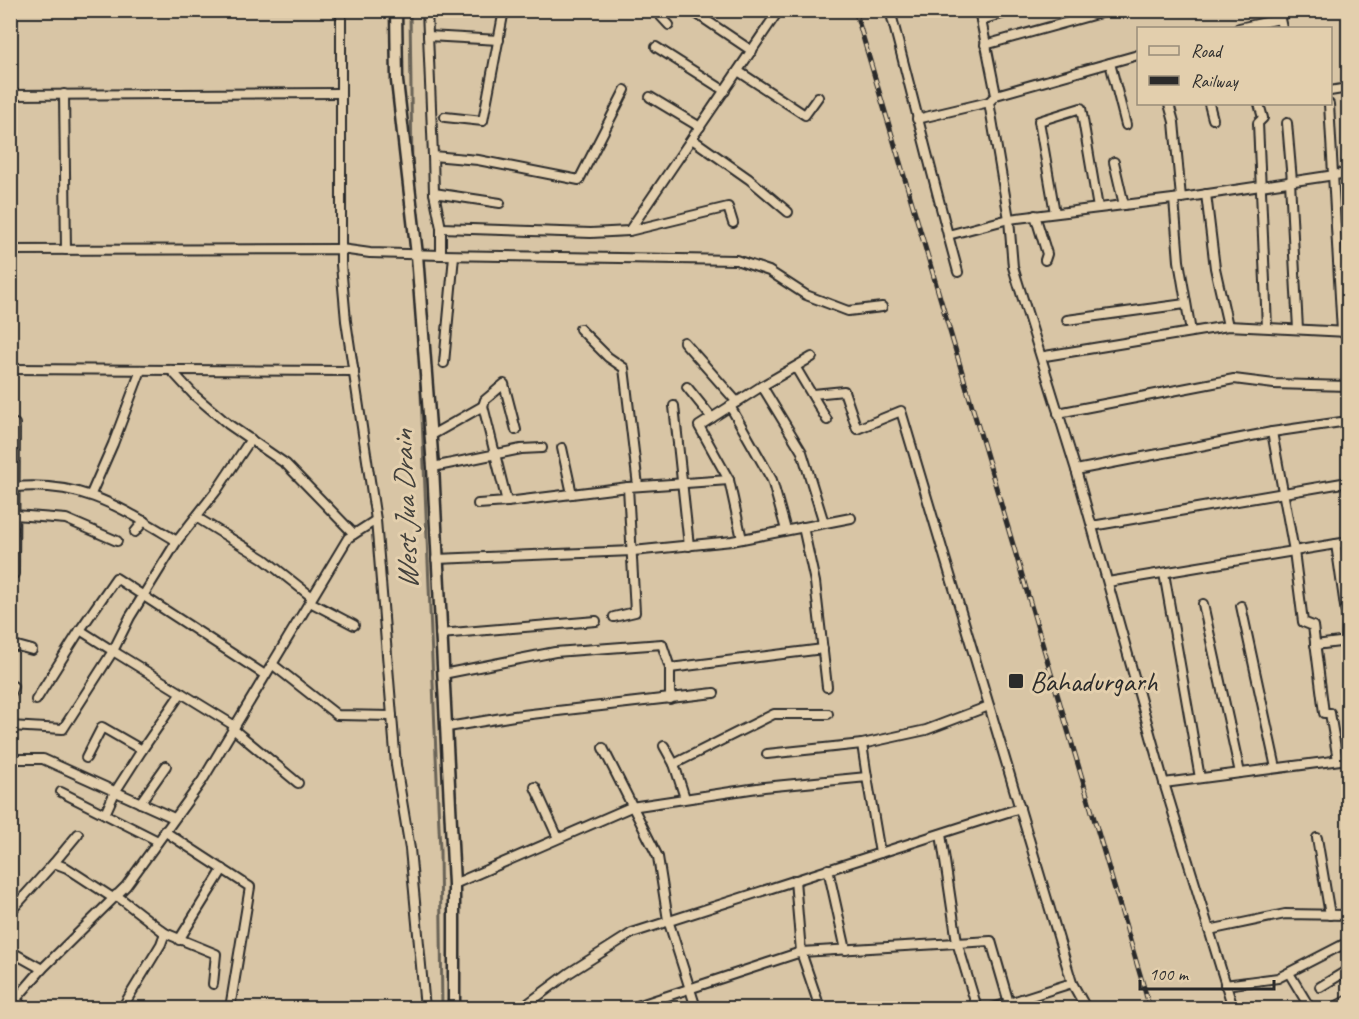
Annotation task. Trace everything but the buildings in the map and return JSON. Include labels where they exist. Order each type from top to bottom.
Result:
[{"type":"main road","points":[[396,10],[397,81],[417,255],[434,467],[436,560],[448,726],[454,884],[454,1008]]},
{"type":"street","points":[[341,10],[341,249],[346,321],[376,520],[396,765],[410,849],[425,1008]]},
{"type":"street","points":[[427,10],[434,193],[441,228],[441,255]]},
{"type":"street","points":[[445,117],[483,121],[504,10]]},
{"type":"street","points":[[655,10],[669,26]]},
{"type":"street","points":[[691,10],[752,51]]},
{"type":"street","points":[[629,231],[779,10]]},
{"type":"street","points":[[890,10],[958,272]]},
{"type":"street","points":[[979,10],[996,94]]},
{"type":"street","points":[[981,20],[1015,10]]},
{"type":"street","points":[[985,45],[1111,10]]},
{"type":"street","points":[[1242,27],[1298,10]]},
{"type":"street","points":[[428,36],[499,40]]},
{"type":"street","points":[[657,47],[725,91]]},
{"type":"street","points":[[917,119],[989,102],[996,94],[1137,55]]},
{"type":"street","points":[[1110,63],[1126,125]]},
{"type":"street","points":[[738,71],[805,115],[818,97]]},
{"type":"street","points":[[1332,91],[1348,88]]},
{"type":"street","points":[[433,156],[478,160],[579,180],[625,90]]},
{"type":"street","points":[[10,95],[341,93]]},
{"type":"street","points":[[64,94],[66,250]]},
{"type":"street","points":[[650,97],[700,127]]},
{"type":"street","points":[[989,102],[1009,219],[1012,267],[1076,470],[1164,783],[1233,1008]]},
{"type":"street","points":[[1168,105],[1174,122],[1185,304],[1191,332]]},
{"type":"street","points":[[1209,105],[1213,119]]},
{"type":"street","points":[[1259,105],[1263,118],[1258,123],[1267,327]]},
{"type":"street","points":[[1045,356],[1228,326],[1345,332],[1329,105]]},
{"type":"street","points":[[1055,213],[1039,121],[1081,108],[1098,208]]},
{"type":"street","points":[[1287,123],[1298,329]]},
{"type":"street","points":[[692,139],[749,179],[788,212]]},
{"type":"street","points":[[1114,162],[1124,205]]},
{"type":"street","points":[[948,235],[1009,219],[1178,198],[1348,173]]},
{"type":"street","points":[[434,193],[500,203]]},
{"type":"street","points":[[1206,194],[1215,268],[1228,326]]},
{"type":"street","points":[[441,228],[591,233],[629,231],[728,207],[733,222]]},
{"type":"street","points":[[1035,215],[1047,254],[1045,260]]},
{"type":"street","points":[[10,250],[341,249],[417,255],[736,260],[769,271],[807,295],[849,311],[882,307]]},
{"type":"street","points":[[444,363],[454,256]]},
{"type":"street","points":[[1067,320],[1185,304]]},
{"type":"street","points":[[580,328],[608,357],[624,368],[638,486]]},
{"type":"street","points":[[684,342],[734,404],[772,480],[786,530]]},
{"type":"street","points":[[742,539],[729,480],[699,426],[812,357]]},
{"type":"street","points":[[796,368],[827,420]]},
{"type":"street","points":[[10,369],[354,371]]},
{"type":"street","points":[[91,494],[141,370]]},
{"type":"street","points":[[171,370],[194,395],[228,424],[286,464],[354,534]]},
{"type":"street","points":[[1058,413],[1234,379],[1274,384],[1348,386]]},
{"type":"street","points":[[507,502],[483,406],[484,400],[504,384],[516,430]]},
{"type":"street","points":[[762,386],[802,452],[824,523]]},
{"type":"street","points":[[687,387],[712,417]]},
{"type":"street","points":[[813,394],[844,391],[858,429],[901,411],[1072,983],[1086,1008]]},
{"type":"street","points":[[430,436],[483,406]]},
{"type":"street","points":[[675,406],[689,546]]},
{"type":"street","points":[[1076,470],[1272,432],[1348,421]]},
{"type":"street","points":[[10,574],[14,574],[15,424]]},
{"type":"street","points":[[1272,432],[1281,494],[1294,551],[1303,622],[1313,626],[1324,713],[1330,713],[1338,760]]},
{"type":"street","points":[[10,726],[63,729],[113,651],[143,595],[157,577],[177,541],[251,439]]},
{"type":"street","points":[[434,467],[521,449],[542,448]]},
{"type":"street","points":[[562,448],[572,494]]},
{"type":"street","points":[[478,504],[638,486],[729,480]]},
{"type":"street","points":[[1092,526],[1348,482]]},
{"type":"street","points":[[614,617],[634,612],[633,551],[628,487]]},
{"type":"street","points":[[15,488],[68,488],[91,494],[177,541]]},
{"type":"street","points":[[15,515],[66,519],[117,541]]},
{"type":"street","points":[[196,517],[264,559],[311,599],[354,625]]},
{"type":"street","points":[[436,560],[633,551],[689,546],[742,539],[851,518]]},
{"type":"street","points":[[24,1008],[13,1003],[42,969],[126,886],[202,781],[348,538],[376,520]]},
{"type":"street","points":[[135,532],[144,521]]},
{"type":"street","points":[[803,527],[815,582],[827,687]]},
{"type":"street","points":[[1108,582],[1348,542]]},
{"type":"street","points":[[1336,544],[1348,628]]},
{"type":"street","points":[[1164,573],[1200,778]]},
{"type":"street","points":[[36,700],[116,578],[265,675]]},
{"type":"street","points":[[1203,604],[1240,773]]},
{"type":"street","points":[[1241,606],[1276,768]]},
{"type":"street","points":[[440,634],[596,621]]},
{"type":"street","points":[[80,630],[234,727],[298,783]]},
{"type":"street","points":[[1315,645],[1348,641]]},
{"type":"street","points":[[10,644],[32,650]]},
{"type":"street","points":[[443,674],[555,652],[662,644],[670,668],[670,699]]},
{"type":"street","points":[[670,668],[823,649]]},
{"type":"street","points":[[272,664],[337,715],[392,716]]},
{"type":"street","points":[[10,696],[13,686]]},
{"type":"street","points":[[105,814],[115,792],[181,693]]},
{"type":"street","points":[[448,726],[714,693]]},
{"type":"street","points":[[767,754],[862,744],[926,730],[989,706]]},
{"type":"street","points":[[674,764],[774,714],[828,714]]},
{"type":"street","points":[[86,758],[102,727],[142,750]]},
{"type":"street","points":[[862,744],[880,853]]},
{"type":"street","points":[[664,746],[674,764],[685,798]]},
{"type":"street","points":[[603,748],[658,857],[668,920],[696,1008]]},
{"type":"street","points":[[10,759],[44,759],[174,818]]},
{"type":"street","points":[[1164,783],[1348,759]]},
{"type":"street","points":[[140,803],[166,766]]},
{"type":"street","points":[[454,884],[631,807],[764,787],[867,777]]},
{"type":"street","points":[[535,787],[558,838]]},
{"type":"street","points":[[61,792],[158,841]]},
{"type":"street","points":[[522,1008],[569,973],[632,933],[1020,808]]},
{"type":"street","points":[[164,831],[250,887],[230,1008]]},
{"type":"street","points":[[10,912],[78,834]]},
{"type":"street","points":[[941,834],[957,942],[977,1008]]},
{"type":"street","points":[[1317,838],[1330,915]]},
{"type":"street","points":[[54,863],[67,868],[115,897],[165,933],[216,954],[213,984]]},
{"type":"street","points":[[179,940],[223,869]]},
{"type":"street","points":[[828,869],[846,950]]},
{"type":"street","points":[[795,880],[801,952],[820,1008]]},
{"type":"street","points":[[1209,930],[1285,914],[1348,917]]},
{"type":"street","points":[[122,1008],[161,944],[165,933]]},
{"type":"street","points":[[631,1008],[801,952],[991,941],[1008,1005]]},
{"type":"street","points":[[1225,985],[1278,978],[1348,942]]},
{"type":"street","points":[[10,951],[42,969]]},
{"type":"street","points":[[1320,987],[1348,970]]},
{"type":"street","points":[[1289,973],[1310,1008]]},
{"type":"street","points":[[993,1008],[1072,983]]},
{"type":"street","points":[[1022,999],[1025,1008]]},
{"type":"street","points":[[1333,1008],[1348,1000]]},
{"type":"waterway","name":"West Jua Drain","points":[[410,10],[412,171]]},
{"type":"waterway","name":"West Jua Drain","points":[[419,345],[440,851],[442,1008]]},
{"type":"railway","points":[[855,10],[1150,1008]]},
{"type":"place","name":"Bahadurgarh","points":[[1016,681]]}]
